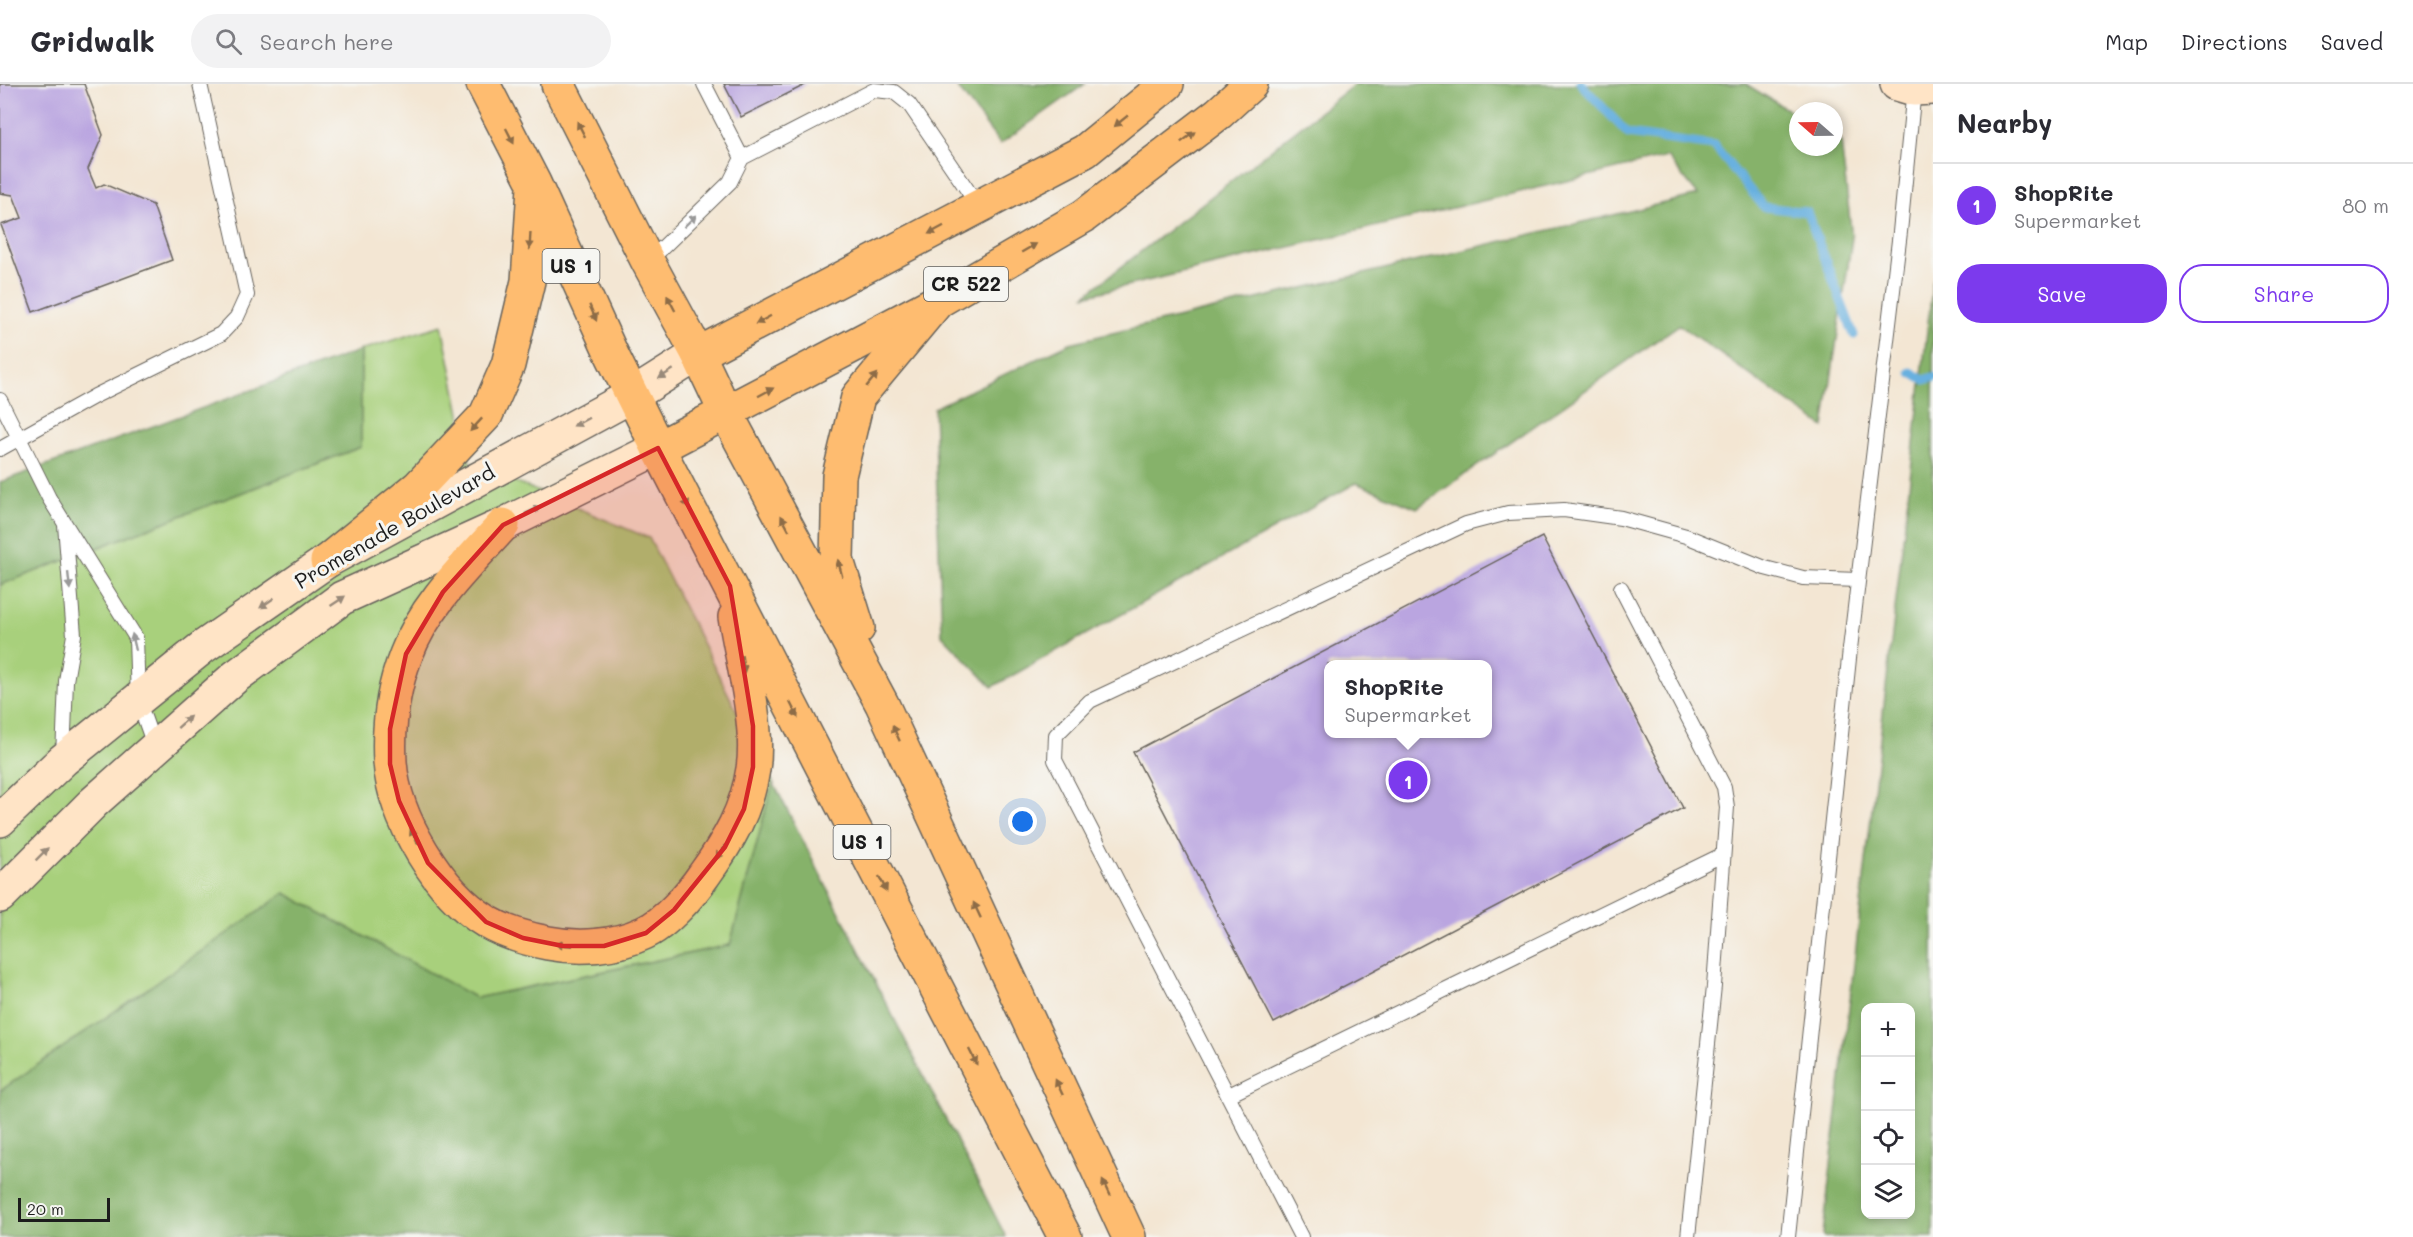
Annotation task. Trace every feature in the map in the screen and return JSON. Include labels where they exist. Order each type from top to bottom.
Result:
[{"type":"main road","name":"US 1","points":[[483,84],[534,183],[613,357],[658,448],[1065,1237]]},
{"type":"main road","points":[[558,84],[648,262],[698,354],[726,413],[882,704],[1129,1237]]},
{"type":"main road","name":"CR 522","points":[[698,354],[1085,151],[1167,84]]},
{"type":"main road","name":"CR 522","points":[[658,448],[938,301],[1084,216],[1219,113],[1251,84]]},
{"type":"main road","points":[[327,561],[418,487],[486,415],[508,365],[528,281],[534,183]]},
{"type":"main road","points":[[882,704],[837,560],[838,476],[858,397],[938,301]]},
{"type":"main road","points":[[503,525],[443,592],[422,622],[406,654],[396,687],[390,729],[390,764],[399,801],[428,863],[456,896],[486,922],[523,938],[563,946],[603,946],[646,933],[674,910],[700,881],[725,847],[744,809],[753,767],[753,726],[730,586]]},
{"type":"street","name":"Promenade Boulevard","points":[[0,820],[63,760],[203,647],[327,561],[633,394],[698,354]]},
{"type":"street","name":"Promenade Boulevard","points":[[0,896],[93,803],[235,677],[342,598],[503,525],[658,448]]},
{"type":"lane","points":[[0,449],[95,396],[221,334],[237,317],[247,295],[200,84]]},
{"type":"lane","points":[[704,84],[741,158]]},
{"type":"lane","points":[[1788,1237],[1858,580],[1915,87]]},
{"type":"lane","points":[[648,262],[730,182],[741,158],[874,90],[894,92],[909,104],[979,207]]},
{"type":"lane","points":[[0,400],[50,498],[136,638],[138,700],[155,748]]},
{"type":"lane","points":[[1301,1237],[1055,760],[1056,735],[1090,701],[1466,524],[1508,513],[1564,510],[1621,518],[1686,536],[1765,568],[1803,578],[1858,580]]},
{"type":"lane","points":[[63,760],[66,681],[74,635],[65,523]]},
{"type":"lane","points":[[1621,588],[1724,787],[1726,807],[1714,986],[1688,1237]]},
{"type":"lane","points":[[1229,1095],[1722,855]]},
{"type":"highlighted area","points":[[658,448],[730,586],[753,726],[753,767],[744,809],[725,847],[674,910],[646,933],[604,946],[563,946],[523,938],[486,922],[428,863],[399,801],[390,764],[390,729],[406,654],[443,592],[503,525]]},
{"type":"green space","points":[[955,84],[1085,84],[1000,144]]},
{"type":"green space","points":[[1355,84],[1746,84],[1789,110],[1789,156],[1843,156],[1852,238],[1824,427],[1679,325],[1417,508],[1356,483],[992,687],[942,635],[934,408],[1070,343],[1698,195],[1667,157],[1084,296]]},
{"type":"green space","points":[[1933,279],[1933,1237],[1823,1237]]},
{"type":"green space","points":[[442,325],[470,463],[649,538],[773,782],[730,945],[476,998],[285,894],[0,1091],[0,585],[361,447],[361,350]]},
{"type":"green space","points":[[361,350],[361,447],[0,585],[0,482]]},
{"type":"green space","points":[[773,782],[1006,1237],[0,1237],[0,1091],[285,893],[476,998],[730,945]]},
{"type":"building","points":[[0,84],[84,84],[103,135],[88,169],[96,188],[104,184],[153,205],[172,260],[33,312],[1,225],[22,218],[13,195],[0,193]]},
{"type":"building","points":[[724,84],[807,84],[741,117]]},
{"type":"building","points":[[1542,537],[1683,808],[1274,1023],[1133,752]]},
{"type":"waterway","points":[[1581,84],[1628,134],[1714,146],[1764,207],[1807,212],[1854,335]]},
{"type":"waterway","points":[[1911,372],[1925,380],[1933,377]]},
{"type":"place","name":"ShopRite","points":[[1408,780]]}]
